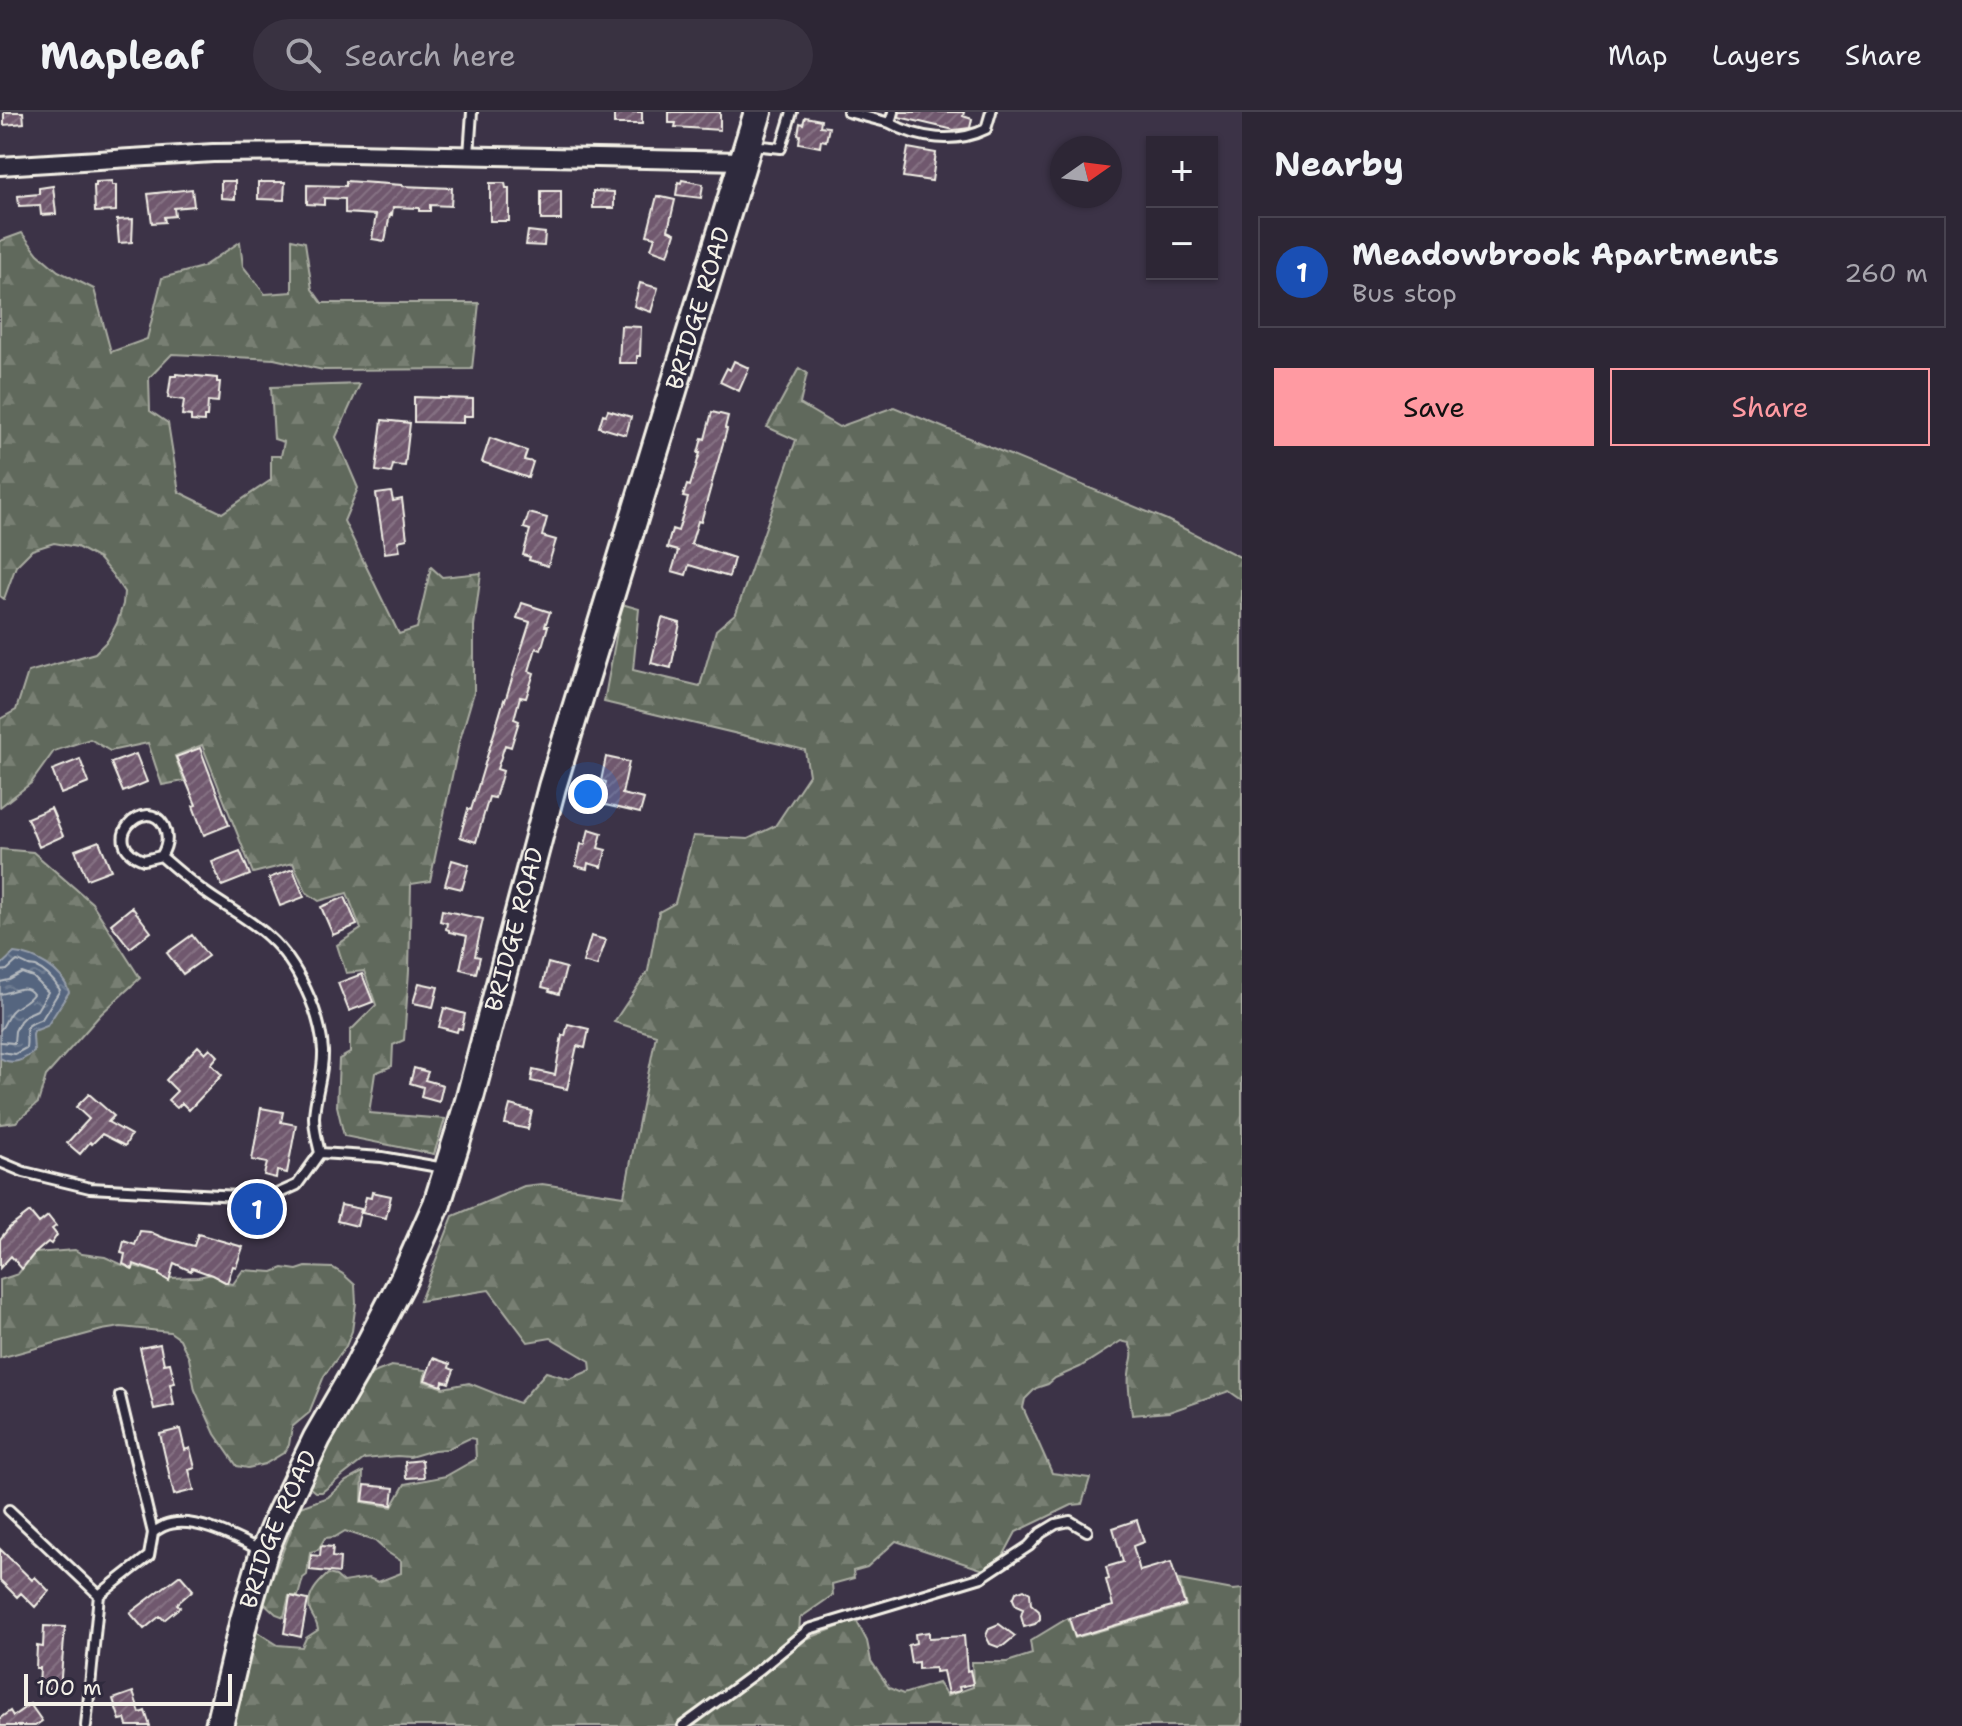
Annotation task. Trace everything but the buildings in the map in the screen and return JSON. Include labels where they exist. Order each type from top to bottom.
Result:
[{"type":"main road","name":"BRIDGE ROAD","points":[[219,1726],[264,1552],[317,1438],[404,1278],[429,1225],[449,1169],[552,787],[758,112]]},
{"type":"street","points":[[0,166],[213,153],[469,155],[746,152]]},
{"type":"lane","points":[[469,155],[472,112]]},
{"type":"lane","points":[[746,152],[781,148],[792,112]]},
{"type":"lane","points":[[848,112],[923,136],[961,137],[986,129],[991,112]]},
{"type":"lane","points":[[890,123],[893,112]]},
{"type":"lane","points":[[148,815],[159,820],[167,835],[161,856],[144,860],[130,852],[123,841],[129,823],[148,815]]},
{"type":"lane","points":[[161,856],[204,892],[271,938],[303,985],[314,1013],[323,1052],[314,1117],[320,1153]]},
{"type":"lane","points":[[320,1153],[382,1157],[449,1169]]},
{"type":"lane","points":[[0,1162],[24,1172],[90,1188],[257,1197],[277,1194],[297,1185],[320,1153]]},
{"type":"lane","points":[[86,1726],[99,1595],[149,1556],[153,1533],[120,1396]]},
{"type":"lane","points":[[9,1510],[99,1595]]},
{"type":"lane","points":[[683,1726],[809,1629],[982,1577],[1056,1524],[1070,1521],[1087,1531]]},
{"type":"lane","points":[[153,1533],[165,1525],[182,1523],[205,1526],[264,1552]]},
{"type":"green space","points":[[22,233],[38,254],[58,271],[94,289],[111,352],[147,339],[162,278],[202,267],[240,242],[243,266],[265,294],[292,292],[292,239],[305,242],[312,289],[322,303],[479,303],[472,369],[323,370],[274,359],[172,354],[149,378],[150,411],[168,423],[179,492],[222,513],[271,480],[271,456],[281,456],[284,442],[274,439],[271,387],[360,384],[336,437],[358,488],[344,521],[399,634],[417,628],[431,567],[442,577],[481,573],[474,626],[474,692],[459,743],[430,881],[411,884],[404,1040],[393,1045],[392,1066],[375,1073],[369,1113],[445,1119],[434,1154],[344,1136],[337,1106],[339,1059],[350,1053],[350,1031],[376,1005],[364,971],[346,973],[337,945],[361,929],[347,893],[319,901],[306,892],[293,863],[253,873],[202,745],[175,756],[184,781],[162,785],[148,743],[110,751],[90,739],[54,751],[31,783],[0,807],[0,719],[16,710],[28,672],[95,653],[108,640],[117,623],[124,592],[99,559],[77,547],[54,543],[32,550],[16,566],[4,599],[0,596],[0,241]]},
{"type":"green space","points":[[799,368],[807,373],[800,404],[839,427],[894,407],[1167,520],[1242,558],[1242,1400],[1229,1391],[1169,1412],[1132,1415],[1128,1384],[1132,1352],[1129,1343],[1121,1341],[1080,1367],[1036,1388],[1025,1399],[1023,1408],[1052,1473],[1090,1478],[1082,1504],[1072,1505],[1016,1532],[1001,1560],[984,1570],[896,1541],[867,1567],[853,1571],[854,1578],[832,1584],[833,1595],[800,1618],[799,1634],[676,1726],[230,1726],[254,1630],[278,1645],[302,1647],[306,1638],[318,1630],[309,1605],[317,1585],[328,1574],[343,1582],[369,1578],[378,1582],[401,1573],[401,1561],[375,1541],[345,1531],[325,1538],[318,1550],[310,1552],[307,1575],[303,1578],[298,1596],[289,1596],[284,1617],[276,1614],[263,1602],[300,1507],[328,1497],[346,1481],[363,1472],[362,1502],[392,1507],[405,1484],[446,1476],[476,1459],[475,1439],[470,1438],[447,1449],[410,1457],[364,1459],[322,1492],[315,1492],[308,1481],[366,1376],[391,1366],[426,1370],[424,1381],[443,1388],[469,1383],[519,1403],[546,1372],[570,1379],[591,1370],[590,1361],[551,1338],[528,1342],[489,1290],[420,1301],[453,1216],[524,1186],[542,1184],[624,1196],[656,1035],[614,1022],[648,971],[659,912],[675,903],[693,836],[748,839],[775,826],[809,775],[805,750],[604,702],[622,604],[639,609],[633,670],[700,686],[716,630],[736,613],[796,440],[767,427]]},
{"type":"green space","points":[[0,849],[33,852],[92,903],[140,978],[101,1014],[46,1076],[38,1103],[16,1122],[0,1124]]},
{"type":"green space","points":[[75,1250],[105,1257],[132,1269],[134,1266],[159,1273],[168,1280],[212,1274],[233,1284],[243,1270],[273,1272],[283,1268],[297,1270],[306,1267],[333,1268],[355,1285],[352,1331],[346,1346],[324,1376],[309,1413],[292,1427],[285,1452],[265,1464],[248,1468],[237,1466],[215,1434],[195,1390],[189,1358],[180,1339],[170,1332],[121,1327],[0,1358],[0,1280],[18,1274],[35,1253]]},
{"type":"green space","points":[[1179,1580],[1242,1589],[1242,1726],[691,1726],[801,1641],[856,1620],[867,1641],[871,1661],[889,1688],[903,1694],[938,1683],[947,1696],[973,1687],[972,1662],[1007,1662],[1032,1654],[1030,1641],[1068,1618],[1075,1638],[1186,1606]]},
{"type":"water","points":[[14,953],[47,965],[60,976],[69,992],[47,1026],[34,1031],[34,1052],[14,1062],[0,1058],[0,966]]},
{"type":"place","name":"Meadowbrook Apartments","points":[[257,1209]]}]
